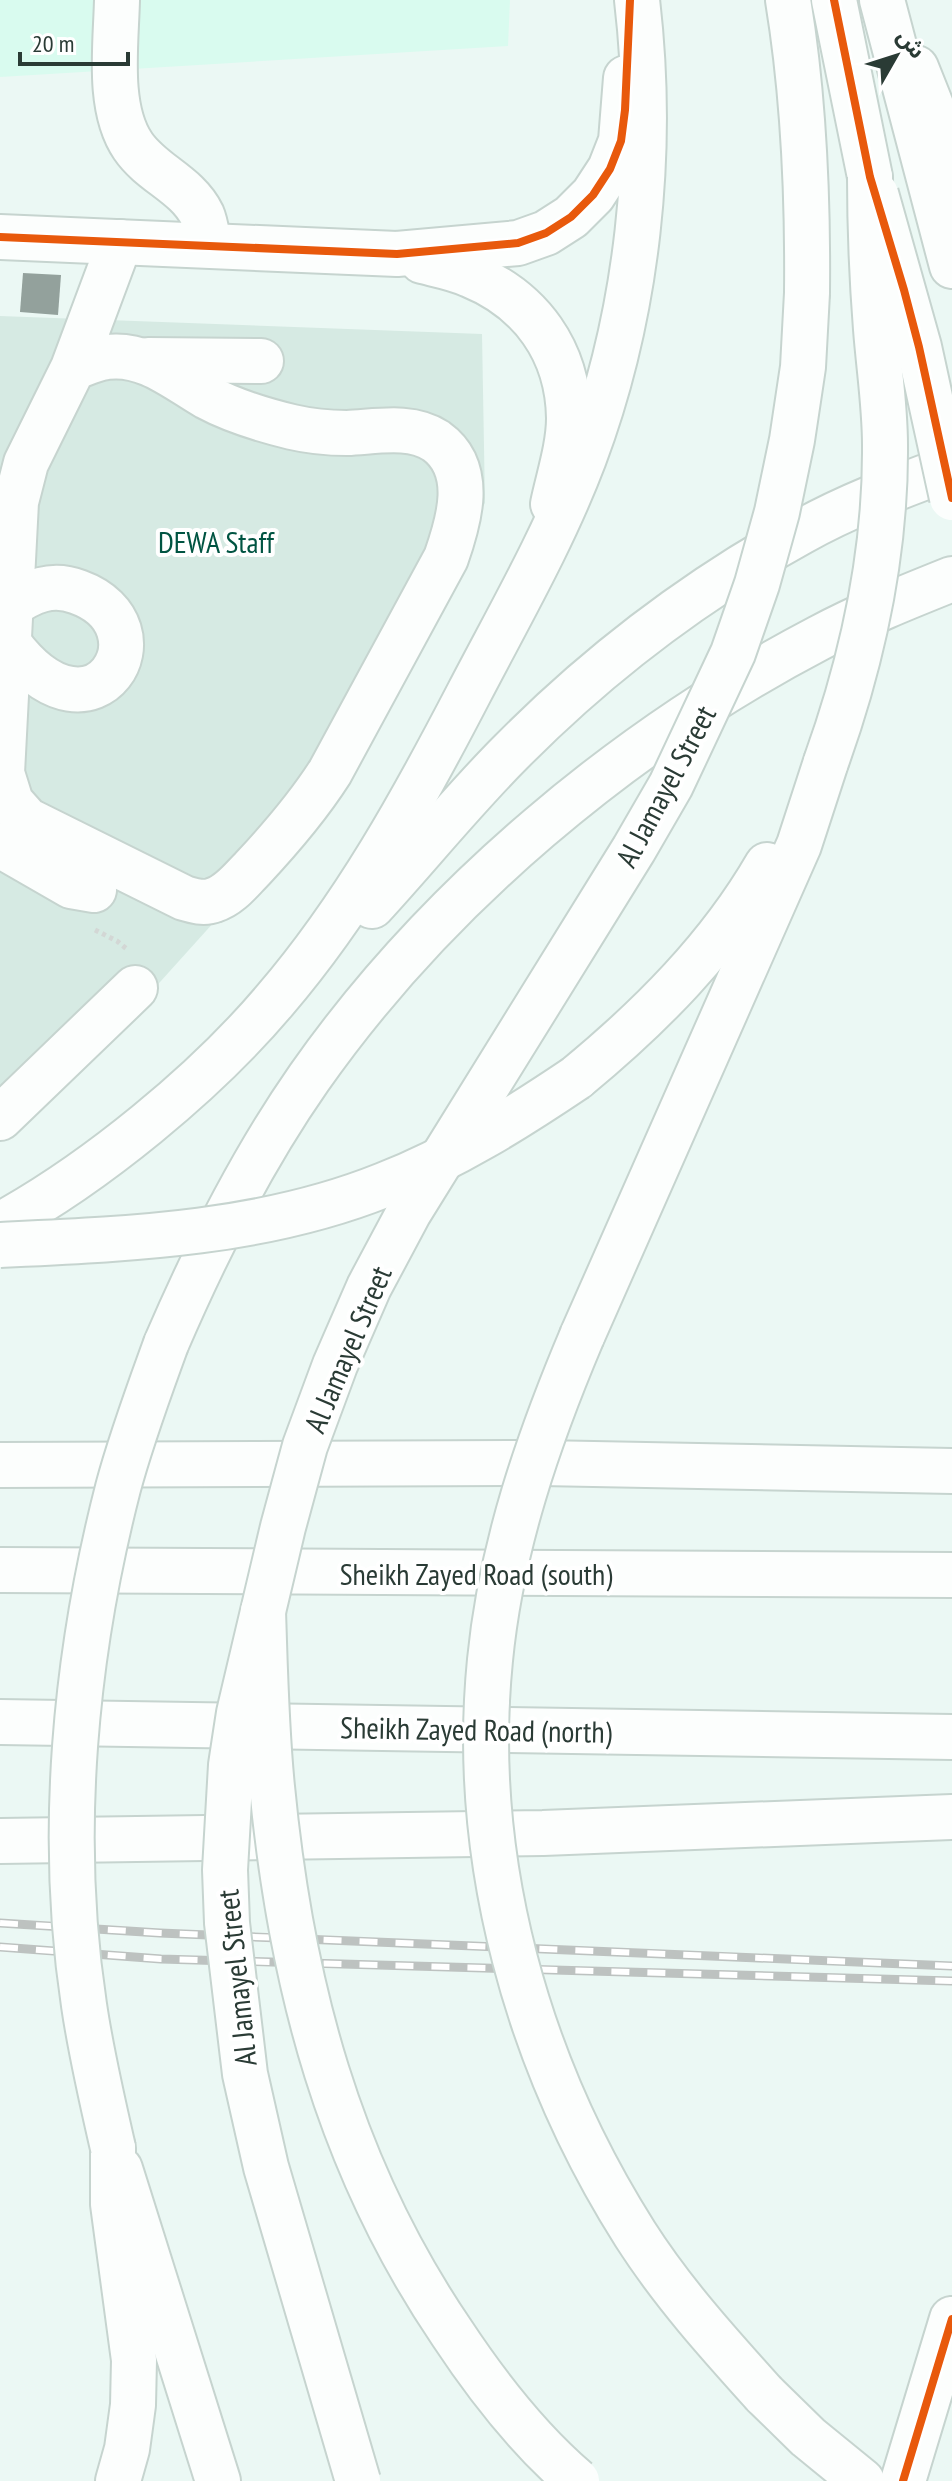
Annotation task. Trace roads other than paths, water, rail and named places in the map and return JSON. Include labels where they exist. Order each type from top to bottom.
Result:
[{"type":"main road","points":[[117,0],[116,95],[120,120],[132,145],[149,165],[190,196],[203,218],[209,245]]},
{"type":"main road","points":[[0,237],[397,254],[518,243],[546,233],[571,217],[593,195],[610,169],[621,141],[630,0]]},
{"type":"main road","points":[[274,1001],[349,900],[400,821],[542,554],[584,459],[619,339],[631,277],[643,152],[643,89],[637,0]]},
{"type":"main road","name":"Al Jamayel Street","points":[[358,2481],[254,2121],[245,2074],[226,1910],[226,1818],[239,1713],[305,1446],[335,1365],[369,1287],[409,1212],[664,798],[733,653],[757,584],[777,512],[792,440],[803,367],[807,293],[808,207],[804,122],[788,0]]},
{"type":"main road","points":[[834,0],[870,177],[908,304],[952,498]]},
{"type":"main road","points":[[882,0],[947,249]]},
{"type":"main road","points":[[892,0],[952,158]]},
{"type":"main road","points":[[862,2481],[808,2437],[764,2394],[676,2292],[644,2248],[602,2179],[571,2119],[536,2031],[507,1927],[495,1861],[488,1794],[486,1726],[490,1659],[501,1592],[514,1526],[532,1461],[582,1336],[793,859],[844,711],[865,632],[879,552],[885,443],[873,282],[870,177]]},
{"type":"main road","points":[[107,361],[170,373],[209,398],[252,417],[296,428],[343,433],[413,431],[436,441],[453,458],[461,481],[455,533],[446,558],[317,792],[287,832],[225,896],[212,901],[198,902],[184,898],[38,826],[11,802],[1,775],[16,502],[42,427],[107,361],[133,242]]},
{"type":"main road","points":[[397,254],[468,274],[502,290],[531,315],[553,347],[566,383],[569,421],[542,554]]},
{"type":"main road","points":[[107,361],[261,361]]},
{"type":"main road","points":[[0,1225],[81,1173],[150,1121],[214,1063],[274,1001],[343,937],[509,753],[600,669],[648,631],[750,561],[803,530],[887,491],[952,467]]},
{"type":"main road","points":[[218,2481],[113,2148],[83,2003],[76,1929],[73,1779],[88,1631],[101,1558],[119,1485],[140,1414],[166,1344],[229,1207],[284,1116],[354,1017],[403,959],[455,905],[510,853],[569,805],[690,715],[820,637],[952,579]]},
{"type":"main road","points":[[0,1245],[168,1236],[277,1217],[384,1186],[483,1138],[576,1078],[619,1043],[677,985],[730,922],[761,876],[826,762]]},
{"type":"main road","points":[[0,845],[71,886],[94,890]]},
{"type":"main road","points":[[0,1118],[135,988]]},
{"type":"main road","points":[[0,1465],[541,1463],[952,1471]]},
{"type":"main road","name":"Sheikh Zayed Road (south)","points":[[0,1570],[952,1575]]},
{"type":"main road","points":[[263,1611],[271,1784],[282,1871],[296,1956],[316,2040],[337,2109],[389,2229],[432,2304],[473,2364],[518,2421],[577,2481]]},
{"type":"main road","name":"Sheikh Zayed Road (north)","points":[[0,1722],[952,1737]]},
{"type":"main road","points":[[0,1841],[543,1833],[952,1817]]},
{"type":"main road","points":[[113,2148],[113,2204],[134,2360],[133,2405],[127,2449],[118,2481]]},
{"type":"main road","points":[[903,2481],[952,2319]]},
{"type":"railway","points":[[0,1923],[160,1933],[952,1966]]},
{"type":"railway","points":[[0,1947],[161,1959],[952,1981]]},
{"type":"park label","name":"DEWA Staff","points":[[216,541]]}]
